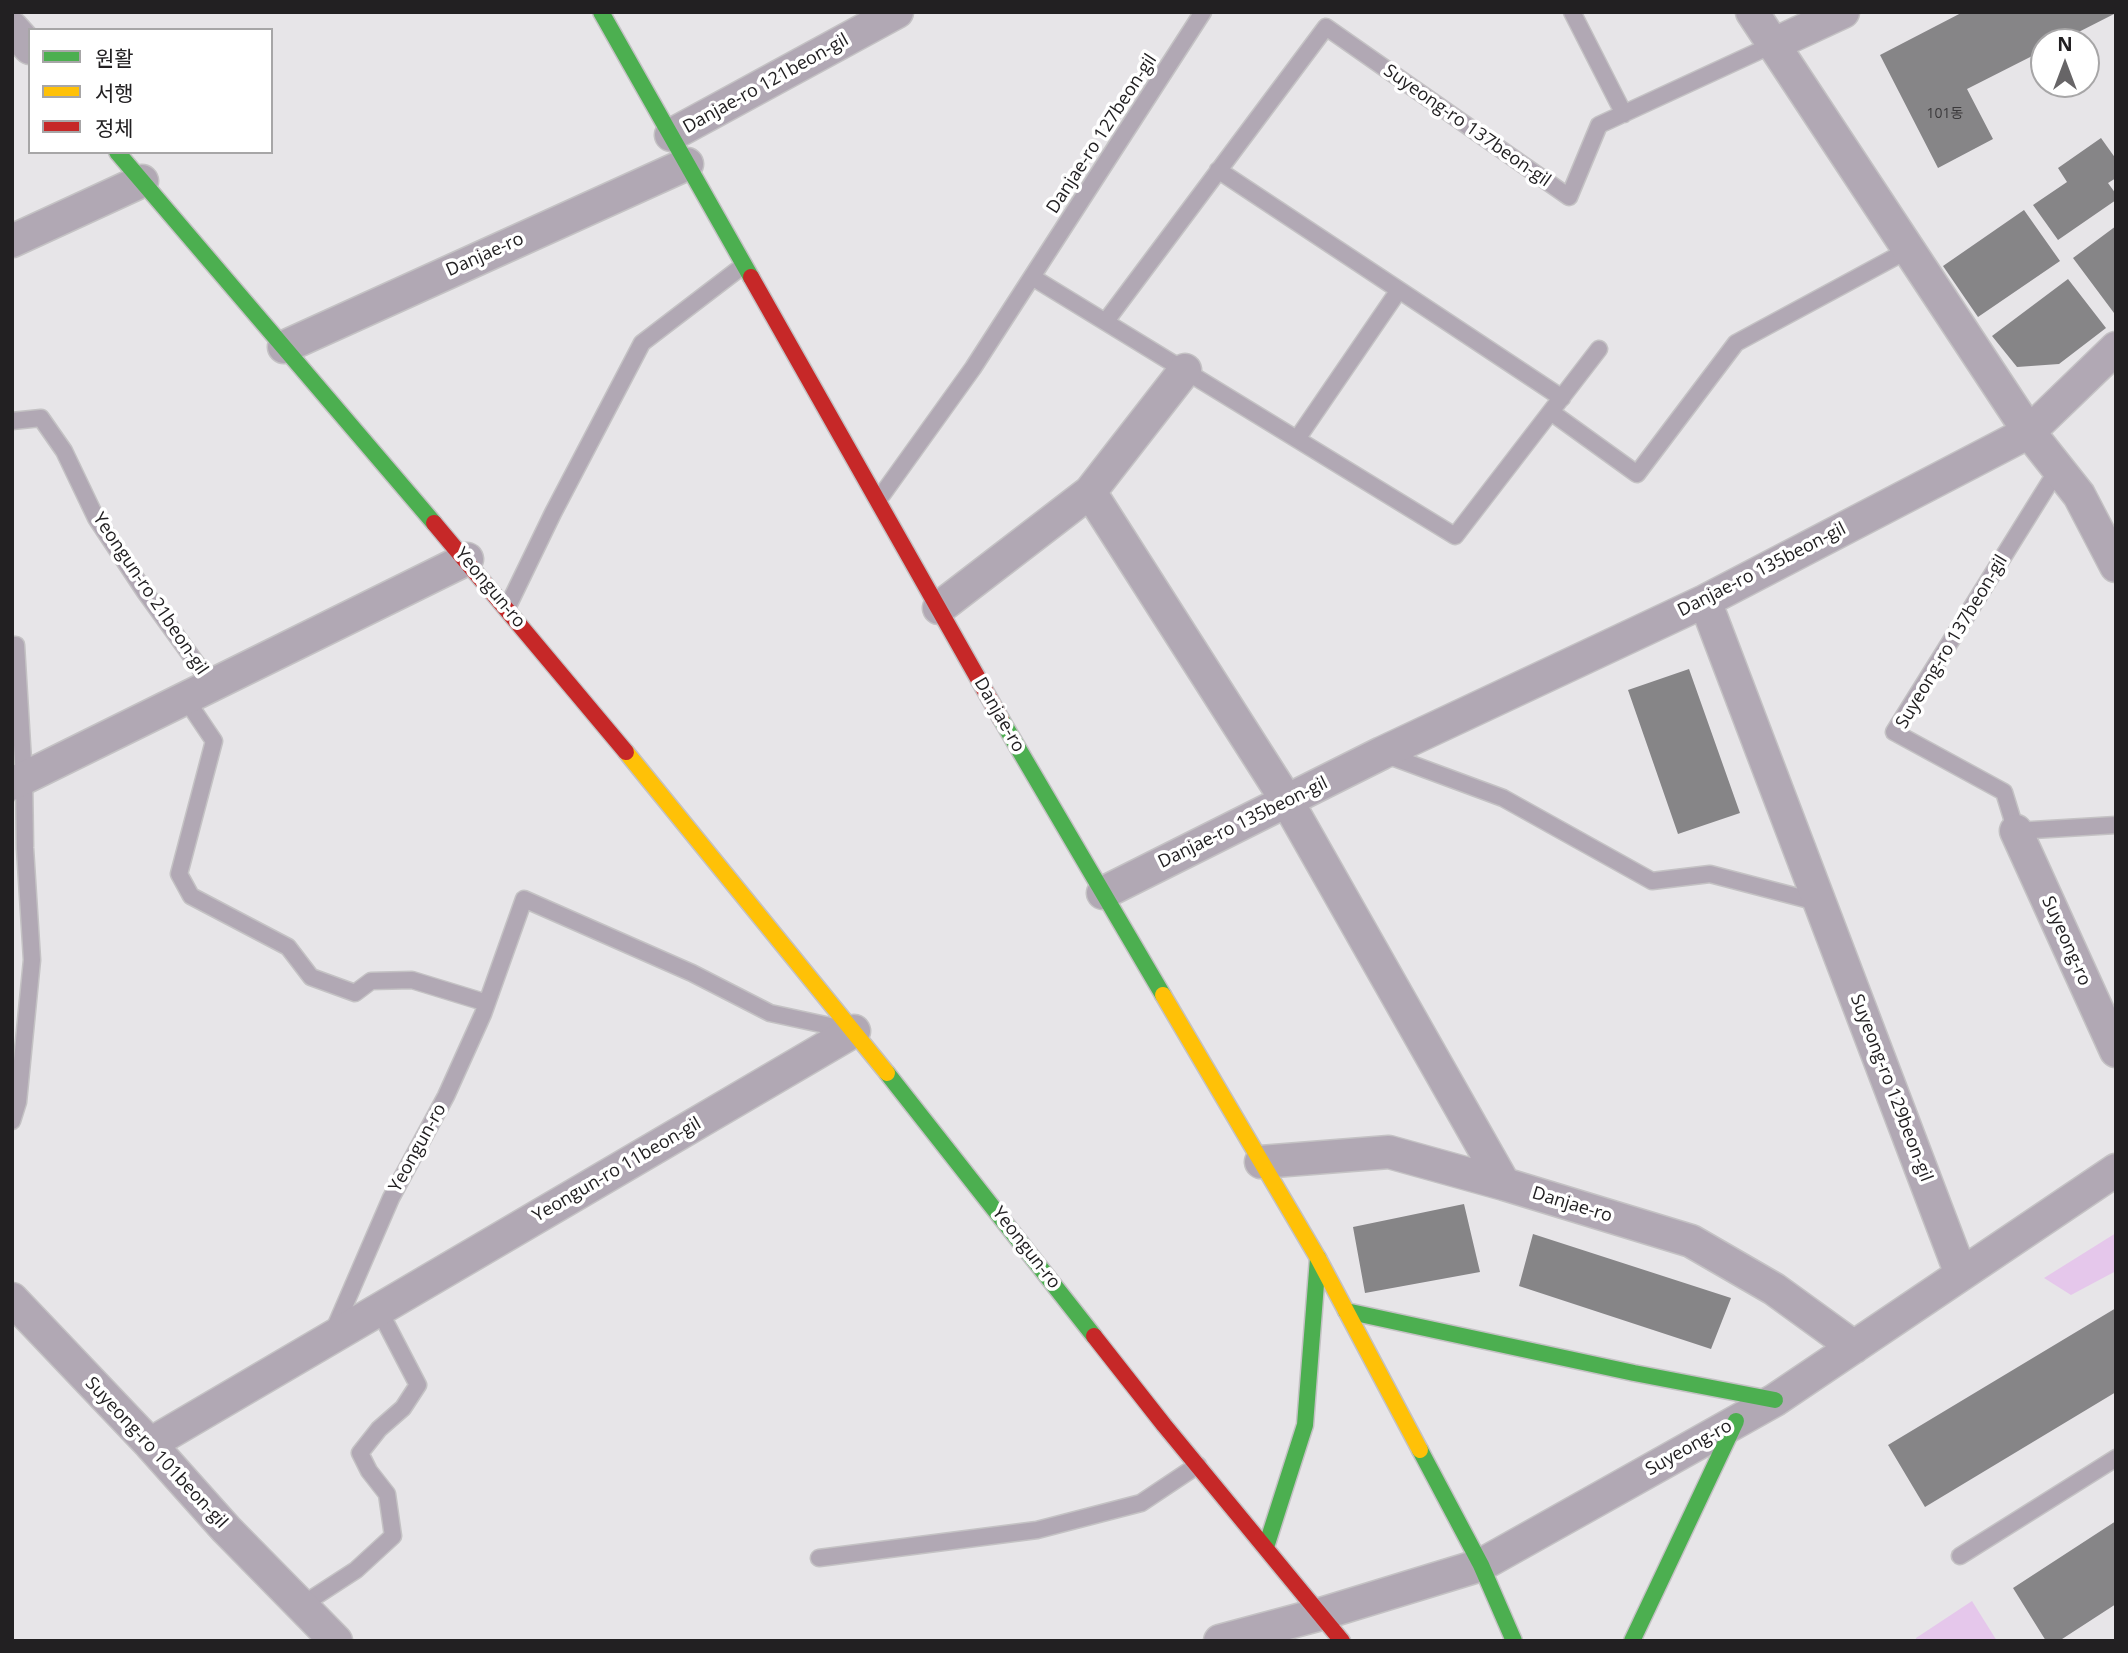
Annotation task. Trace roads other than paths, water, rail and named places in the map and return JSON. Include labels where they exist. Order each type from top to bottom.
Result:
[{"type":"street","name":"Danjae-ro","points":[[601,12],[1103,893],[1318,1258],[1481,1565],[1514,1641]]},
{"type":"street","name":"Danjae-ro 121beon-gil","points":[[671,135],[897,12]]},
{"type":"street","points":[[1752,12],[2029,432],[2079,495],[2116,566]]},
{"type":"street","points":[[1772,45],[1843,12]]},
{"type":"street","points":[[12,28],[28,46]]},
{"type":"street","name":"Yeongun-ro","points":[[119,154],[467,559],[854,1031],[1198,1465],[1342,1641]]},
{"type":"street","name":"Danjae-ro","points":[[284,346],[687,164]]},
{"type":"street","points":[[12,241],[142,181]]},
{"type":"street","name":"Danjae-ro 135beon-gil","points":[[1103,893],[1382,753],[1705,601],[2029,432],[2116,348]]},
{"type":"street","points":[[939,608],[1090,492],[1185,370]]},
{"type":"street","points":[[1090,492],[1287,801],[1504,1184]]},
{"type":"street","name":"Yeongun-ro 21beon-gil","points":[[18,781],[467,559]]},
{"type":"street","name":"Suyeong-ro 129beon-gil","points":[[1705,601],[1961,1274]]},
{"type":"street","name":"Suyeong-ro","points":[[2016,831],[2116,1051]]},
{"type":"street","name":"Yeongun-ro 11beon-gil","points":[[150,1444],[854,1031]]},
{"type":"street","name":"Danjae-ro","points":[[1261,1162],[1389,1152],[1690,1241],[1774,1289],[1854,1347]]},
{"type":"street","name":"Suyeong-ro","points":[[1220,1641],[1321,1614],[1481,1565],[1774,1400],[2116,1170]]},
{"type":"street","points":[[1266,1547],[1305,1424],[1318,1258]]},
{"type":"street","name":"Suyeong-ro 101beon-gil","points":[[12,1300],[150,1444],[226,1529],[336,1641]]},
{"type":"street","points":[[1346,1311],[1774,1400]]},
{"type":"street","points":[[1632,1641],[1736,1421]]},
{"type":"lane","name":"Danjae-ro 127beon-gil","points":[[878,501],[973,368],[1203,12]]},
{"type":"lane","points":[[1572,12],[1624,114]]},
{"type":"lane","name":"Suyeong-ro 137beon-gil","points":[[1106,321],[1326,27],[1569,197],[1600,125],[1772,45]]},
{"type":"lane","points":[[1218,170],[1562,398]]},
{"type":"lane","points":[[1551,412],[1637,474],[1736,343],[1908,250]]},
{"type":"lane","points":[[507,608],[642,342],[744,265]]},
{"type":"lane","points":[[1032,277],[1455,536],[1600,349]]},
{"type":"lane","points":[[1297,439],[1399,290]]},
{"type":"lane","name":"Yeongun-ro 21beon-gil","points":[[12,421],[41,418],[64,452],[96,518],[145,592],[198,692],[214,741],[179,874],[191,896],[288,947],[312,977],[355,993],[370,981],[412,980],[486,1003]]},
{"type":"lane","name":"Suyeong-ro 137beon-gil","points":[[2016,831],[2004,792],[1894,732],[2058,469]]},
{"type":"lane","points":[[12,645],[16,645],[18,781],[32,960],[18,1102],[12,1121]]},
{"type":"lane","points":[[1382,753],[1503,798],[1652,881],[1710,874],[1821,903]]},
{"type":"lane","points":[[2016,831],[2116,825]]},
{"type":"lane","name":"Yeongun-ro","points":[[331,1338],[391,1198],[446,1096],[486,1003],[524,899],[692,973],[769,1013],[854,1031]]},
{"type":"lane","points":[[302,1605],[356,1570],[393,1535],[387,1494],[369,1471],[360,1453],[379,1429],[403,1408],[418,1385],[379,1310]]},
{"type":"lane","points":[[1961,1556],[2116,1458]]},
{"type":"lane","points":[[819,1558],[1037,1530],[1141,1503],[1198,1465]]}]
